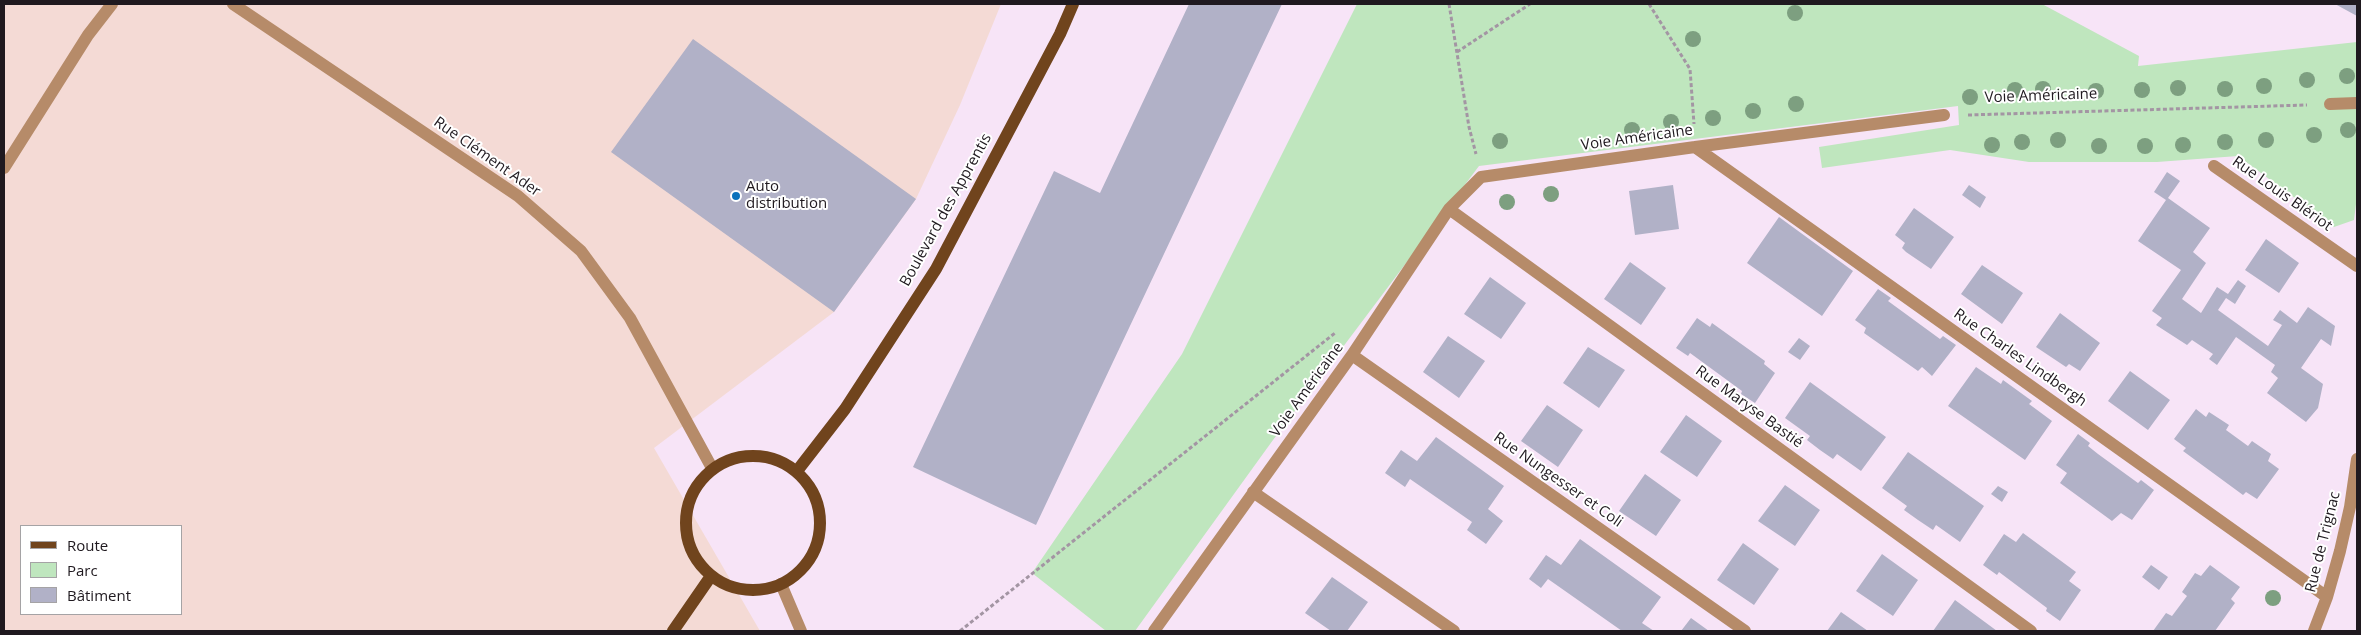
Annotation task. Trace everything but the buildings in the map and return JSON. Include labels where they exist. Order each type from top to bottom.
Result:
[{"type":"main road","name":"Boulevard des Apprentis","points":[[797,471],[844,409],[936,269],[1060,34],[1073,4]]},
{"type":"main road","points":[[756,455],[778,460],[797,471],[812,488],[819,510],[820,532],[813,553],[800,571],[782,584],[763,589],[744,590],[726,585],[711,576],[697,561],[688,543],[685,522],[688,502],[698,483],[712,468],[733,458],[756,455]]},
{"type":"main road","points":[[673,631],[711,576]]},
{"type":"street","points":[[4,168],[88,35],[112,4]]},
{"type":"street","name":"Rue Clément Ader","points":[[233,4],[518,196],[581,251],[630,318],[712,468]]},
{"type":"street","points":[[2330,104],[2357,103]]},
{"type":"street","name":"Voie Américaine","points":[[1154,631],[1352,355],[1449,210],[1481,177],[1695,146],[1944,115]]},
{"type":"street","name":"Rue Charles Lindbergh","points":[[1695,146],[2327,597]]},
{"type":"street","name":"Rue Louis Blériot","points":[[2214,166],[2357,266]]},
{"type":"street","name":"Rue Maryse Bastié","points":[[1449,210],[2031,631]]},
{"type":"street","name":"Rue Nungesser et Coli","points":[[1352,355],[1745,631]]},
{"type":"street","name":"Rue de Trignac","points":[[2314,631],[2327,597],[2350,507],[2357,459]]},
{"type":"street","points":[[1253,492],[1454,631]]},
{"type":"street","points":[[782,584],[801,631]]},
{"type":"path","points":[[1449,4],[1469,127],[1481,177]]},
{"type":"path","points":[[1458,52],[1530,4]]},
{"type":"path","points":[[1649,4],[1690,69],[1695,146]]},
{"type":"path","name":"Voie Américaine","points":[[1944,115],[2330,104]]},
{"type":"path","points":[[960,631],[1340,329]]},
{"type":"shaded area","points":[[4,4],[1001,4],[960,105],[916,199],[834,312],[654,448],[760,631],[4,631]]},
{"type":"green space","points":[[1357,4],[2042,4],[2139,56],[2138,66],[2357,42],[2357,196],[2354,220],[2334,227],[2238,156],[2157,162],[2029,162],[1950,150],[1822,168],[1819,147],[1959,125],[1958,106],[1479,166],[1273,440],[1135,631],[1106,631],[1032,573],[1182,354]]},
{"type":"place","name":"Auto distribution","points":[[736,196]]}]
